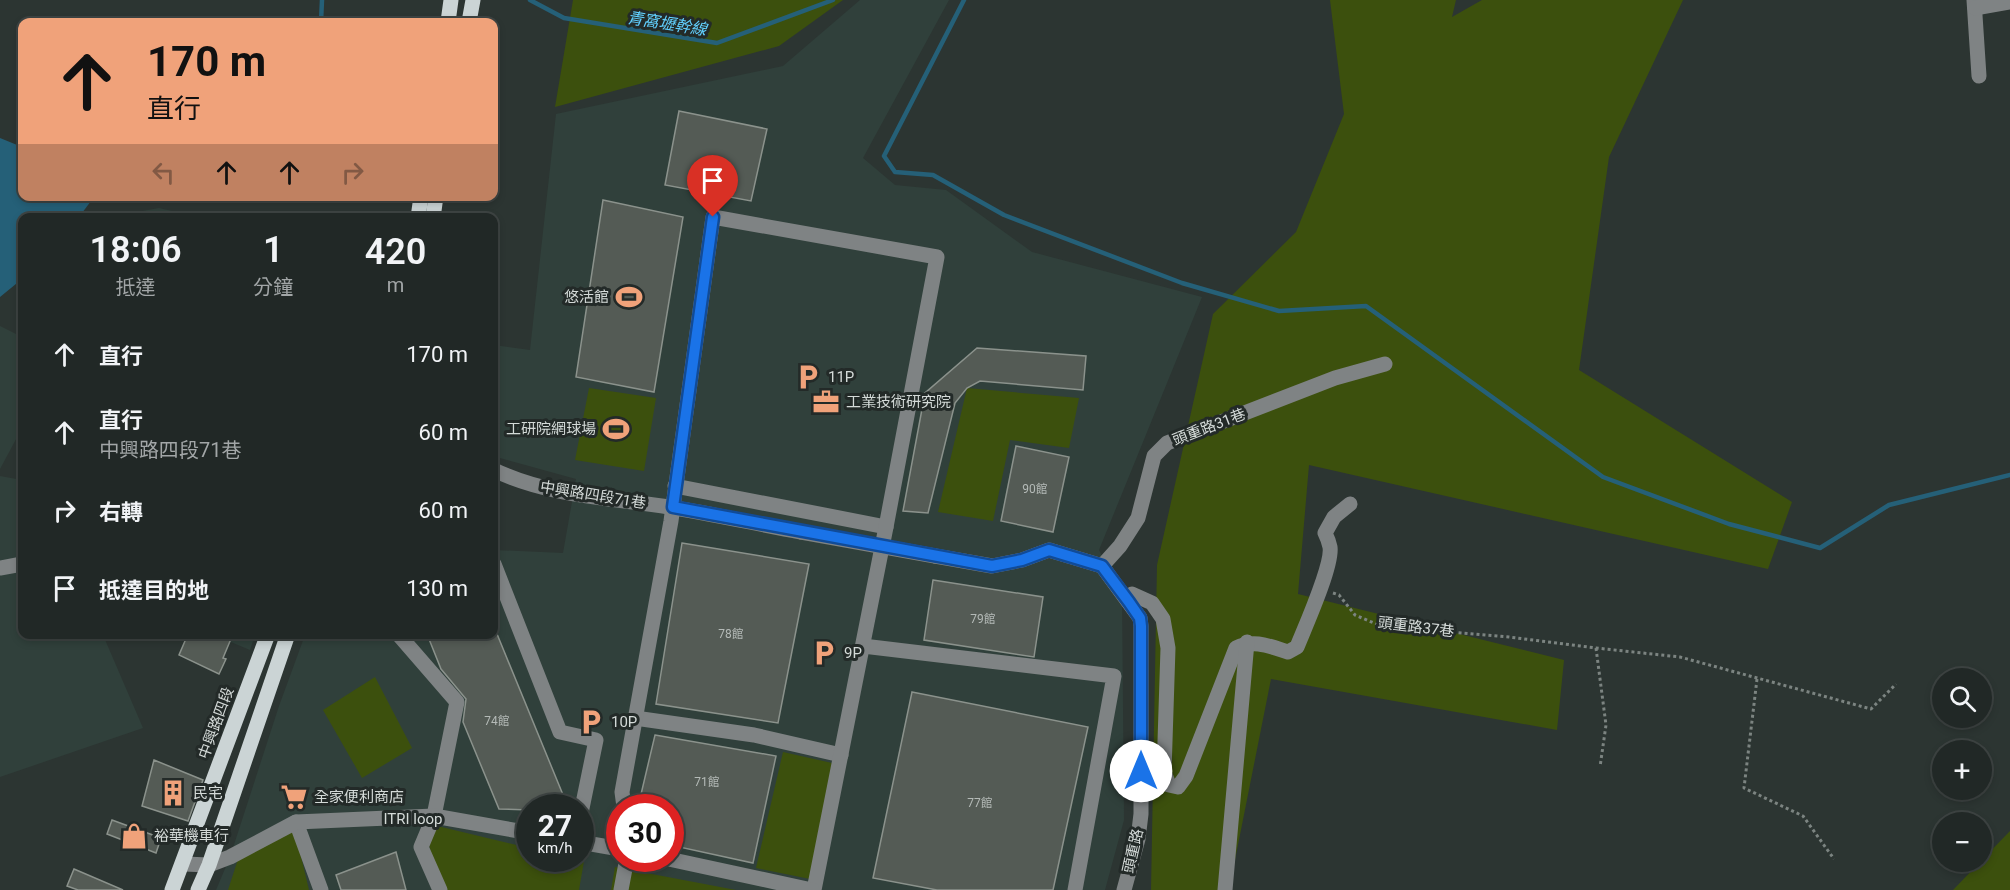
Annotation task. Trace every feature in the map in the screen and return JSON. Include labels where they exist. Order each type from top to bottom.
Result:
[{"type":"main road","points":[[449,18],[451,0]]},
{"type":"main road","points":[[470,18],[473,0]]},
{"type":"main road","name":"中興路四段","points":[[172,890],[184,864],[266,639]]},
{"type":"main road","points":[[198,890],[209,865],[286,639]]},
{"type":"street","points":[[1979,76],[1975,4],[2010,2]]},
{"type":"street","points":[[622,794],[673,507],[713,217],[937,257],[863,646],[813,890],[684,862]]},
{"type":"street","name":"頭重路31巷","points":[[1102,566],[1120,546],[1138,518],[1154,456],[1167,443],[1335,378],[1385,364]]},
{"type":"street","name":"中興路四段71巷","points":[[498,472],[516,481],[542,488],[673,507],[992,566],[1022,560],[1049,550],[1102,566]]},
{"type":"street","points":[[675,486],[886,527]]},
{"type":"street","points":[[1132,594],[1152,603],[1163,619],[1168,648],[1164,772],[1169,785],[1178,787],[1186,776],[1236,648],[1247,642],[1288,652],[1297,647],[1321,587],[1330,548],[1325,533],[1334,517],[1350,504]]},
{"type":"street","points":[[0,568],[18,565]]},
{"type":"street","name":"頭重路","points":[[1102,566],[1140,618],[1141,626],[1141,814],[1138,839],[1124,890]]},
{"type":"street","points":[[498,574],[560,732],[596,740],[585,794]]},
{"type":"street","points":[[402,639],[457,702],[434,816],[421,847],[440,890]]},
{"type":"street","points":[[1225,890],[1247,642]]},
{"type":"street","points":[[863,646],[1114,676],[1075,890]]},
{"type":"street","points":[[635,718],[754,735],[841,755]]},
{"type":"street","name":"ITRI loop","points":[[184,864],[209,865],[230,857],[296,822],[434,816],[516,831]]},
{"type":"street","points":[[296,822],[321,890]]},
{"type":"street","points":[[621,890],[624,872]]},
{"type":"path","name":"頭重路37巷","points":[[1321,587],[1339,595],[1355,615],[1381,626],[1509,637],[1680,657],[1871,709],[1896,684]]},
{"type":"path","points":[[1596,648],[1606,725],[1600,766]]},
{"type":"path","points":[[1757,679],[1744,788],[1803,816],[1834,859]]},
{"type":"shaded area","name":"工業技術研究院","points":[[860,0],[949,0],[863,158],[895,185],[946,190],[1032,252],[1202,297],[1099,550],[1122,596],[1124,820],[1105,890],[216,890],[230,857],[279,706],[304,639],[498,639],[498,550],[563,553],[576,479],[498,458],[498,346],[530,350],[556,114],[783,66]]},
{"type":"shaded area","points":[[159,208],[181,213],[131,213]]},
{"type":"shaded area","points":[[0,326],[18,335],[18,435],[0,469]]},
{"type":"shaded area","points":[[0,476],[18,479],[18,639],[105,639],[143,728],[0,777]]},
{"type":"shaded area","points":[[224,639],[254,639],[250,650]]},
{"type":"green space","points":[[573,0],[843,0],[779,46],[555,107]]},
{"type":"green space","points":[[1330,0],[1456,0],[1452,17],[1482,0],[1683,0],[1609,157],[1579,370],[1792,502],[1768,569],[1309,465],[1298,594],[1564,660],[1557,730],[1271,679],[1229,890],[1151,890],[1157,565],[1213,314],[1296,232],[1344,114]]},
{"type":"green space","name":"工研院網球場","points":[[589,388],[656,398],[644,471],[575,460]]},
{"type":"green space","points":[[967,388],[1079,398],[1069,448],[1010,440],[993,521],[938,512]]},
{"type":"green space","points":[[375,677],[412,748],[362,778],[323,710]]},
{"type":"green space","points":[[783,752],[832,763],[810,879],[756,868]]},
{"type":"green space","points":[[293,823],[309,890],[228,890],[241,850]]},
{"type":"green space","points":[[425,823],[516,845],[516,872],[582,872],[579,890],[438,890]]},
{"type":"green space","points":[[2010,831],[2010,890],[1953,890],[1970,872],[1992,872],[1992,850]]},
{"type":"green space","points":[[614,872],[641,872],[736,890],[611,890]]},
{"type":"water","points":[[0,138],[18,145],[18,201],[91,201],[82,213],[18,213],[18,282],[0,297]]},
{"type":"building","points":[[679,111],[767,129],[751,201],[665,185]]},
{"type":"building","name":"悠活館","points":[[603,200],[683,217],[654,392],[576,377]]},
{"type":"building","points":[[977,348],[1086,356],[1083,390],[980,381],[967,388],[955,403],[928,513],[903,511],[925,393]]},
{"type":"building","points":[[1016,446],[1069,457],[1053,532],[1001,521]]},
{"type":"building","points":[[682,543],[809,564],[778,723],[656,704]]},
{"type":"building","points":[[933,580],[1043,597],[1034,657],[924,640]]},
{"type":"building","points":[[498,636],[563,794],[516,794],[516,810],[499,809],[463,722],[466,699],[441,669],[429,639],[498,639]]},
{"type":"building","points":[[186,639],[231,639],[219,674],[179,655]]},
{"type":"building","points":[[912,692],[1088,727],[1053,890],[937,890],[873,878]]},
{"type":"building","points":[[655,735],[776,756],[753,863],[684,848],[684,794],[641,794]]},
{"type":"building","name":"民宅","points":[[154,760],[203,780],[188,821],[142,806]]},
{"type":"building","name":"裕華機車行","points":[[112,820],[161,838],[156,853],[107,834]]},
{"type":"building","points":[[396,852],[406,890],[341,890],[336,875]]},
{"type":"building","points":[[74,869],[123,890],[78,890],[67,886]]},
{"type":"waterway","name":"青窩壢幹線","points":[[321,18],[322,0]]},
{"type":"waterway","name":"青窩壢幹線","points":[[530,0],[564,18],[717,43],[833,0]]},
{"type":"waterway","points":[[964,0],[884,156],[895,172],[933,175],[1004,215],[1182,283],[1279,311],[1366,306],[1603,477],[1729,524],[1820,548],[1889,505],[2010,475]]},
{"type":"place","name":"悠活館","points":[[629,297]]},
{"type":"place","name":"11P","points":[[808,377]]},
{"type":"place","name":"工業技術研究院","points":[[826,402]]},
{"type":"place","name":"工研院網球場","points":[[616,429]]},
{"type":"place","name":"9P","points":[[824,653]]},
{"type":"place","name":"10P","points":[[591,722]]},
{"type":"place","name":"民宅","points":[[173,793]]},
{"type":"place","name":"全家便利商店","points":[[294,797]]},
{"type":"place","name":"裕華機車行","points":[[134,836]]},
{"type":"route","points":[[713,217],[673,507],[992,566],[1022,560],[1049,550],[1102,566],[1140,618],[1141,771]]}]
